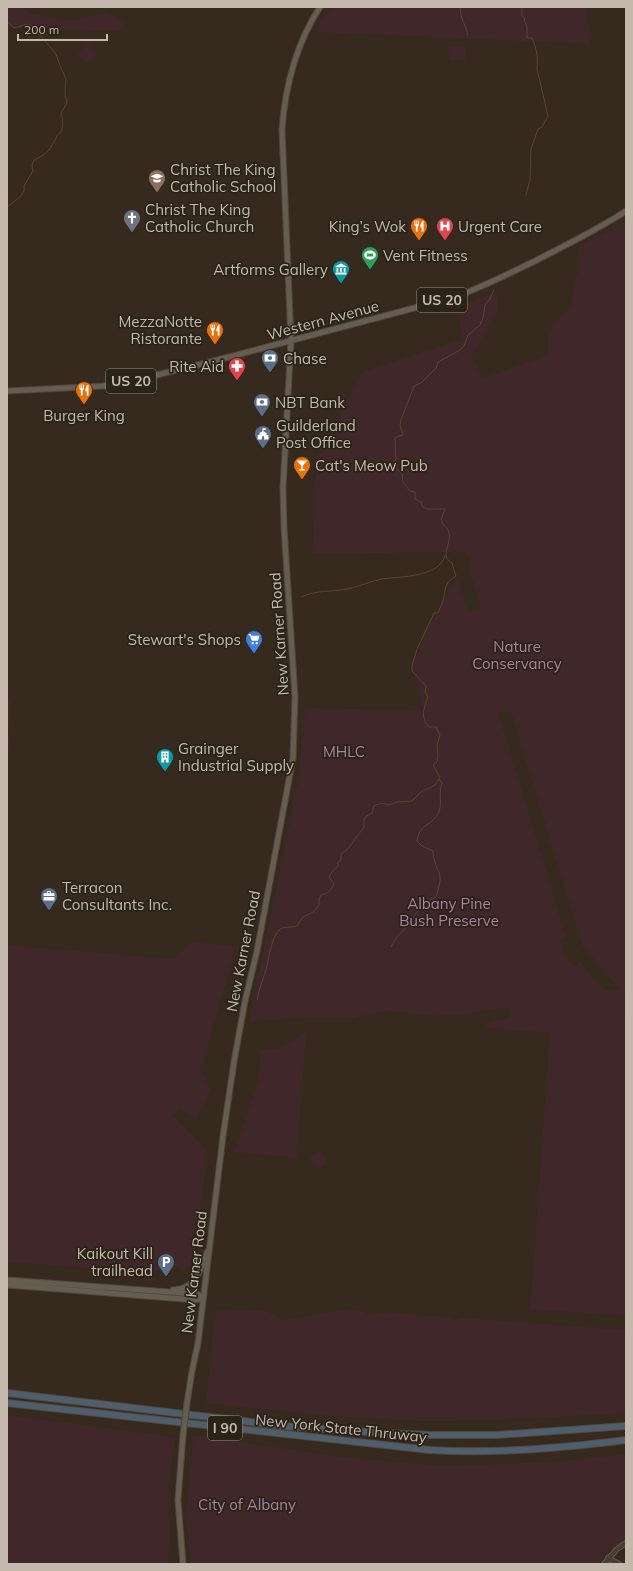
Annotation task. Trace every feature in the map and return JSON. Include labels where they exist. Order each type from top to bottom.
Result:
[{"type":"highway","name":"New York State Thruway","points":[[7,1393],[285,1426],[392,1434],[501,1434],[626,1426]]},
{"type":"highway","name":"New York State Thruway","points":[[7,1403],[424,1450],[468,1452],[518,1451],[626,1440]]},
{"type":"main road","name":"New Karner Road","points":[[183,1564],[178,1500],[183,1435],[192,1371],[198,1343],[223,1136],[236,1050],[257,951],[293,758],[295,697],[283,488],[291,340],[282,136],[285,100],[296,57],[308,26],[320,7]]},
{"type":"main road","name":"Western Avenue","points":[[7,391],[116,384],[187,368],[422,306],[475,290],[597,230],[626,211]]},
{"type":"main road","points":[[145,1290],[178,1289],[190,1285],[196,1279],[200,1271],[210,1241]]},
{"type":"main road","points":[[7,1280],[197,1294],[203,1298]]},
{"type":"main road","points":[[7,1286],[196,1300],[203,1298]]},
{"type":"street","points":[[604,1564],[617,1549],[626,1543]]},
{"type":"street","points":[[608,1558],[619,1564]]},
{"type":"green space","points":[[7,7],[23,7],[31,14],[72,21],[108,12],[123,23],[123,31],[7,28]]},
{"type":"green space","points":[[332,7],[586,7],[591,44],[312,32]]},
{"type":"green space","points":[[88,43],[98,53],[87,64],[77,54]]},
{"type":"green space","points":[[448,46],[465,46],[465,60],[449,60]]},
{"type":"green space","points":[[626,218],[626,996],[624,1013],[626,1015],[626,1316],[530,1309],[550,1033],[486,1028],[488,1023],[510,1017],[508,1007],[462,1015],[437,1016],[387,1011],[353,1018],[308,1018],[249,1022],[299,775],[305,708],[423,710],[412,667],[431,619],[434,618],[457,576],[468,612],[481,609],[468,566],[470,565],[466,552],[312,554],[316,461],[361,373],[461,340],[458,306],[497,292],[497,314],[473,354],[481,379],[547,356],[548,335],[555,322],[569,309],[578,272],[579,246],[595,238]],"holes":[[[498,712],[511,712],[582,945],[620,990],[603,989],[580,962],[575,966],[565,955],[560,939],[566,937]]]},
{"type":"green space","points":[[7,700],[11,700],[7,791]]},
{"type":"green space","points":[[193,942],[236,946],[201,1070],[210,1090],[197,1119],[179,1108],[172,1115],[207,1150],[200,1221],[192,1263],[183,1272],[174,1265],[169,1265],[155,1273],[7,1262],[7,945],[173,959]]},
{"type":"green space","points":[[306,1032],[297,1158],[234,1152],[259,1077],[260,1050],[278,1049]]},
{"type":"green space","points":[[320,1151],[328,1163],[317,1170],[309,1158]]},
{"type":"green space","points":[[215,1309],[267,1311],[283,1320],[347,1309],[360,1310],[369,1315],[383,1312],[450,1317],[455,1320],[463,1318],[626,1330],[626,1413],[496,1420],[417,1421],[338,1417],[206,1403]]},
{"type":"green space","points":[[7,1415],[176,1437],[169,1485],[168,1564],[7,1564]]},
{"type":"green space","name":"City of Albany","points":[[193,1435],[344,1457],[444,1466],[549,1462],[626,1454],[626,1540],[610,1550],[599,1564],[191,1564],[186,1518]]},
{"type":"waterway","points":[[460,7],[461,15],[468,35]]},
{"type":"waterway","points":[[522,7],[522,16],[525,18],[524,21],[527,26],[527,38],[532,38],[536,49],[537,69],[548,116],[542,127],[538,129],[531,149],[530,180],[526,195]]},
{"type":"waterway","points":[[7,21],[14,28],[27,24],[35,27],[56,54],[66,79],[65,94],[67,102],[61,114],[63,124],[60,133],[48,151],[34,160],[32,165],[33,171],[24,186],[24,191],[20,197],[7,207]]},
{"type":"waterway","points":[[391,947],[395,939],[410,923],[417,912],[428,901],[436,897],[439,884],[440,875],[433,851],[422,846],[417,841],[420,831],[435,818],[439,810],[442,783],[433,765],[437,762],[437,746],[440,735],[436,727],[429,727],[424,720],[424,709],[428,697],[425,692],[426,686],[412,671],[412,666],[417,649],[434,613],[438,613],[443,601],[446,586],[449,581],[456,576],[452,563],[446,556],[449,535],[448,530],[441,520],[445,509],[426,509],[422,506],[422,503],[415,499],[415,492],[410,491],[403,482],[402,474],[396,468],[395,439],[396,437],[403,435],[400,425],[401,420],[414,386],[421,383],[436,368],[438,362],[460,350],[464,346],[468,335],[480,325],[483,318],[485,305],[490,299],[494,290]]},
{"type":"waterway","points":[[301,597],[318,592],[351,588],[382,579],[418,575],[435,568],[441,563],[445,556]]},
{"type":"waterway","points":[[257,1000],[273,942],[277,933],[283,928],[297,926],[303,917],[313,912],[319,905],[321,895],[326,894],[332,888],[334,884],[329,877],[338,866],[342,853],[347,850],[364,827],[365,817],[372,813],[374,806],[380,804],[389,805],[397,802],[412,801],[422,791],[435,785],[439,779]]},
{"type":"place","name":"Christ The King Catholic School","points":[[157,193]]},
{"type":"place","name":"Christ The King Catholic Church","points":[[132,233]]},
{"type":"place","name":"King’s Wok","points":[[419,241]]},
{"type":"place","name":"Urgent Care","points":[[445,241]]},
{"type":"place","name":"Vent Fitness","points":[[370,270]]},
{"type":"place","name":"Artforms Gallery","points":[[341,284]]},
{"type":"place","name":"MezzaNotte Ristorante","points":[[215,345]]},
{"type":"place","name":"Chase","points":[[270,373]]},
{"type":"place","name":"Rite Aid","points":[[237,381]]},
{"type":"place","name":"Burger King","points":[[84,405]]},
{"type":"place","name":"NBT Bank","points":[[262,417]]},
{"type":"place","name":"Guilderland Post Office","points":[[263,449]]},
{"type":"place","name":"Cat's Meow Pub","points":[[302,480]]},
{"type":"place","name":"Stewart's Shops","points":[[254,654]]},
{"type":"place","name":"Grainger Industrial Supply","points":[[165,772]]},
{"type":"place","name":"Terracon Consultants Inc.","points":[[49,911]]},
{"type":"place","name":"Kaikout Kill trailhead","points":[[166,1277]]},
{"type":"park label","name":"Nature Conservancy","points":[[517,654]]},
{"type":"park label","name":"MHLC","points":[[344,751]]},
{"type":"park label","name":"Albany Pine Bush Preserve","points":[[449,912]]}]
